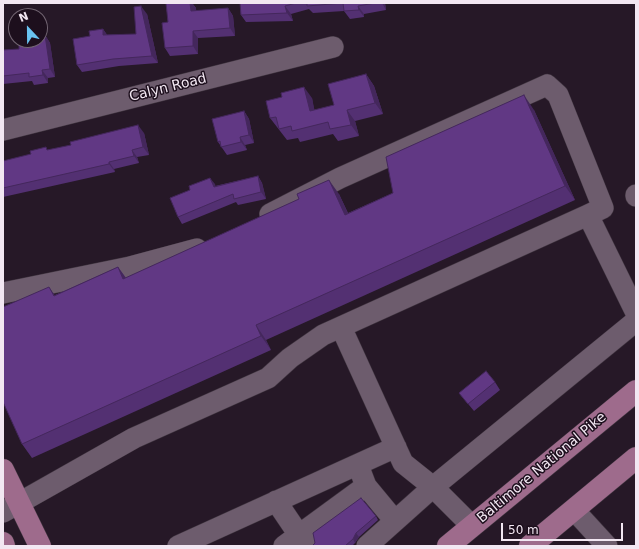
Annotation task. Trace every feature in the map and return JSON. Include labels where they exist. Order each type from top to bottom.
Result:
[{"type":"main road","name":"Baltimore National Pike","points":[[448,546],[636,391]]},
{"type":"main road","points":[[530,546],[636,458]]},
{"type":"main road","points":[[3,470],[11,508],[40,546]]},
{"type":"street","name":"Calyn Road","points":[[3,130],[333,46]]},
{"type":"street","points":[[11,508],[134,438],[268,378],[305,347],[323,336],[603,208],[558,94],[546,85],[340,178],[255,222]]},
{"type":"street","points":[[588,215],[636,313]]},
{"type":"street","points":[[3,293],[144,264],[191,251],[216,241]]},
{"type":"street","points":[[372,537],[395,521],[433,487],[636,321]]},
{"type":"street","points":[[341,327],[403,463],[433,487],[472,526]]},
{"type":"street","points":[[190,544],[276,501],[396,447]]},
{"type":"street","points":[[358,464],[366,486],[395,521]]},
{"type":"street","points":[[316,484],[328,519]]},
{"type":"street","points":[[276,501],[296,541],[349,503],[366,486]]},
{"type":"street","points":[[574,510],[607,546]]},
{"type":"building","points":[[166,3],[190,3],[191,11],[228,8],[230,28],[193,31],[193,46],[165,48],[162,23],[168,22]]},
{"type":"building","points":[[240,3],[296,3],[285,6],[287,13],[241,15]]},
{"type":"building","points":[[307,3],[343,3],[307,6]]},
{"type":"building","points":[[343,3],[375,3],[358,6],[359,10],[344,11]]},
{"type":"building","points":[[141,6],[152,56],[113,59],[77,65],[73,39],[90,36],[89,31],[103,29],[103,35],[136,34],[134,7]]},
{"type":"building","points":[[47,48],[50,69],[42,70],[43,75],[29,77],[29,73],[3,76],[3,50]]},
{"type":"building","points":[[366,74],[375,103],[347,110],[351,125],[330,129],[328,122],[292,131],[291,126],[279,129],[276,117],[270,118],[266,101],[282,97],[281,93],[304,87],[310,111],[334,105],[328,84]]},
{"type":"building","points":[[524,95],[565,186],[256,325],[261,336],[22,444],[3,402],[3,307],[49,287],[54,296],[118,267],[123,279],[299,199],[297,194],[329,180],[345,215],[393,193],[386,157]]},
{"type":"building","points":[[244,111],[249,135],[240,137],[241,142],[221,147],[220,141],[218,142],[212,119]]},
{"type":"building","points":[[138,125],[143,147],[132,150],[134,156],[109,162],[109,164],[3,188],[3,161],[31,154],[30,151],[46,147],[47,150],[71,145],[70,142]]},
{"type":"building","points":[[258,176],[261,192],[234,199],[233,194],[178,217],[170,198],[190,190],[189,186],[210,178],[214,187]]},
{"type":"building","points":[[486,371],[495,382],[468,404],[459,393]]},
{"type":"building","points":[[361,498],[376,516],[356,533],[353,539],[345,546],[312,546],[315,543],[313,533]]}]
